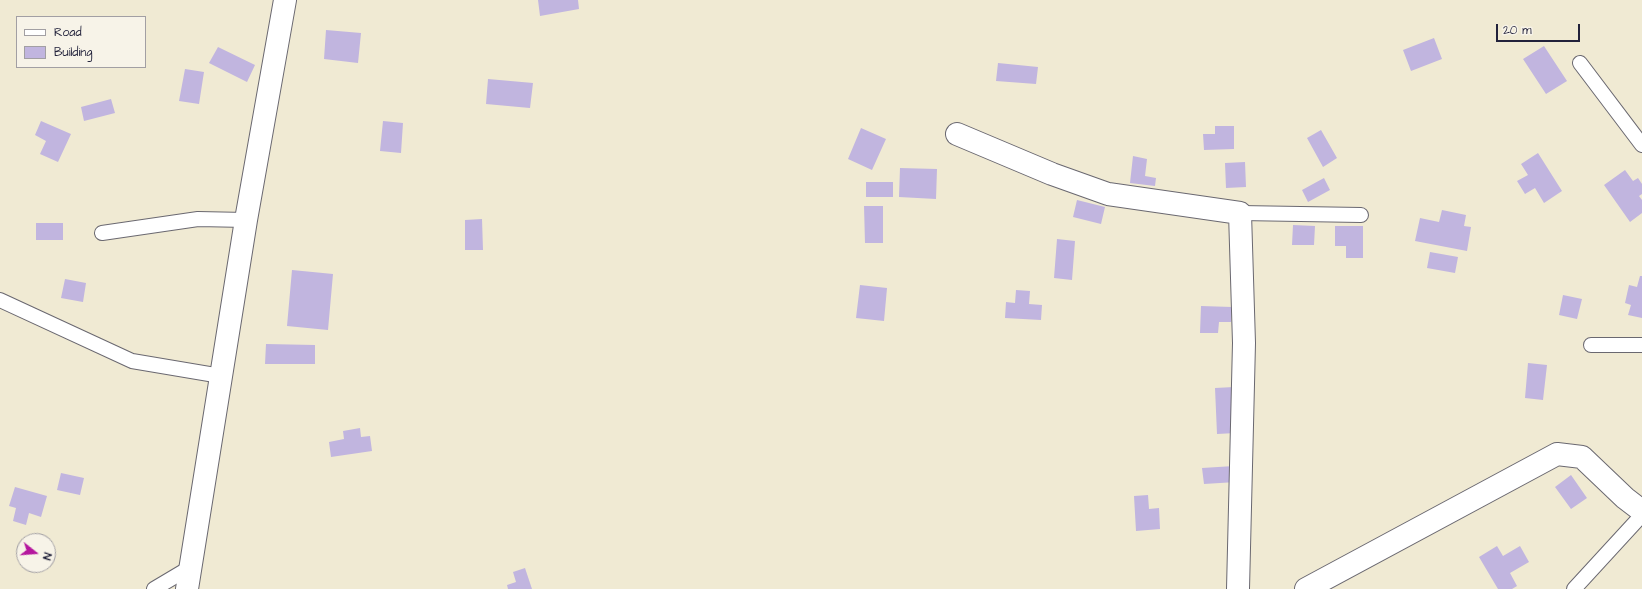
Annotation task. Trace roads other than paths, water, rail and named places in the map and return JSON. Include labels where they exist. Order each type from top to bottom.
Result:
[{"type":"street","points":[[187,589],[202,486],[222,376],[246,220],[285,0]]},
{"type":"street","points":[[957,134],[1052,174],[1108,194],[1240,212],[1244,343],[1238,589]]},
{"type":"street","points":[[1306,589],[1557,454],[1582,457],[1624,498],[1642,513]]},
{"type":"lane","points":[[1580,63],[1642,146]]},
{"type":"lane","points":[[1240,212],[1361,215]]},
{"type":"lane","points":[[102,233],[198,220],[246,220]]},
{"type":"lane","points":[[0,300],[132,361],[222,376]]},
{"type":"lane","points":[[1591,345],[1642,344]]},
{"type":"lane","points":[[1574,589],[1642,513]]},
{"type":"lane","points":[[154,589],[191,567]]}]
